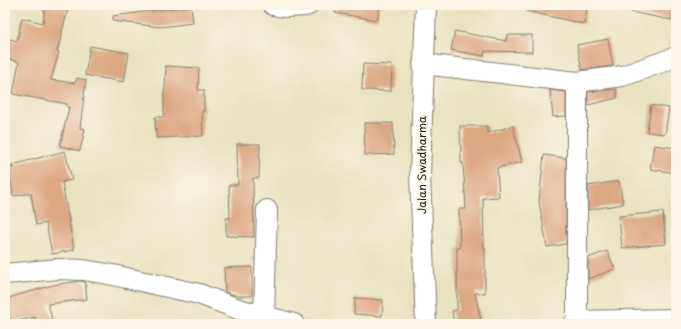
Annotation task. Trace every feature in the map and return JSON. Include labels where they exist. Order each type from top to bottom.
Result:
[{"type":"street","points":[[273,5],[287,7],[308,5]]},
{"type":"street","name":"Jalan Swadharma","points":[[426,5],[420,175],[426,324]]},
{"type":"street","points":[[423,64],[577,82],[623,76],[676,57]]},
{"type":"street","points":[[577,82],[576,323],[676,319]]},
{"type":"street","points":[[264,316],[267,210]]},
{"type":"street","points":[[5,274],[58,269],[84,270],[199,294],[238,309],[294,324]]},
{"type":"building","points":[[45,5],[69,5],[57,52],[59,52],[51,80],[75,83],[77,78],[86,80],[80,128],[85,129],[80,151],[60,146],[69,107],[67,107],[67,104],[13,94],[19,62],[5,58],[10,39],[17,41],[22,18],[43,23]]},
{"type":"building","points":[[336,5],[380,5],[377,20],[335,13]]},
{"type":"building","points":[[527,5],[588,5],[584,24],[526,11]]},
{"type":"building","points":[[631,5],[676,5],[676,21],[631,12]]},
{"type":"building","points":[[191,6],[193,23],[160,27],[113,21],[113,16]]},
{"type":"building","points":[[455,31],[506,41],[507,35],[532,35],[532,52],[485,51],[484,56],[451,50]]},
{"type":"building","points":[[608,39],[613,66],[582,70],[577,45]]},
{"type":"building","points":[[90,46],[129,53],[124,82],[85,75]]},
{"type":"building","points":[[363,64],[392,65],[391,91],[362,90]]},
{"type":"building","points":[[166,66],[199,68],[198,90],[204,90],[204,111],[202,111],[203,136],[156,138],[155,117],[164,117]]},
{"type":"building","points":[[616,89],[617,98],[588,105],[588,92]]},
{"type":"building","points":[[550,90],[566,92],[566,116],[553,117]]},
{"type":"building","points":[[651,105],[669,108],[665,134],[647,132]]},
{"type":"building","points":[[364,123],[393,123],[394,154],[365,155]]},
{"type":"building","points":[[460,126],[487,126],[487,133],[513,126],[522,162],[497,168],[499,197],[483,198],[485,293],[475,293],[482,324],[454,324],[452,311],[457,310],[457,248],[460,248],[459,209],[466,209],[463,163],[461,163]]},
{"type":"building","points":[[237,144],[260,144],[259,178],[253,178],[254,237],[226,236],[226,218],[230,218],[229,185],[238,185]]},
{"type":"building","points":[[654,145],[676,148],[676,173],[650,169]]},
{"type":"building","points":[[65,151],[72,180],[62,182],[74,250],[52,254],[46,223],[36,225],[31,193],[13,196],[9,168],[13,168],[12,165]]},
{"type":"building","points":[[544,155],[566,158],[566,244],[547,247],[539,201]]},
{"type":"building","points":[[619,181],[623,204],[588,210],[588,186]]},
{"type":"building","points":[[663,212],[666,244],[622,248],[619,216]]},
{"type":"building","points":[[607,251],[615,269],[588,279],[588,258]]},
{"type":"building","points":[[252,267],[252,296],[238,296],[225,292],[224,268]]},
{"type":"building","points":[[80,281],[85,282],[87,299],[48,304],[52,319],[37,323],[35,317],[5,324],[5,299],[53,285]]},
{"type":"building","points":[[355,298],[383,300],[382,316],[354,314]]}]
